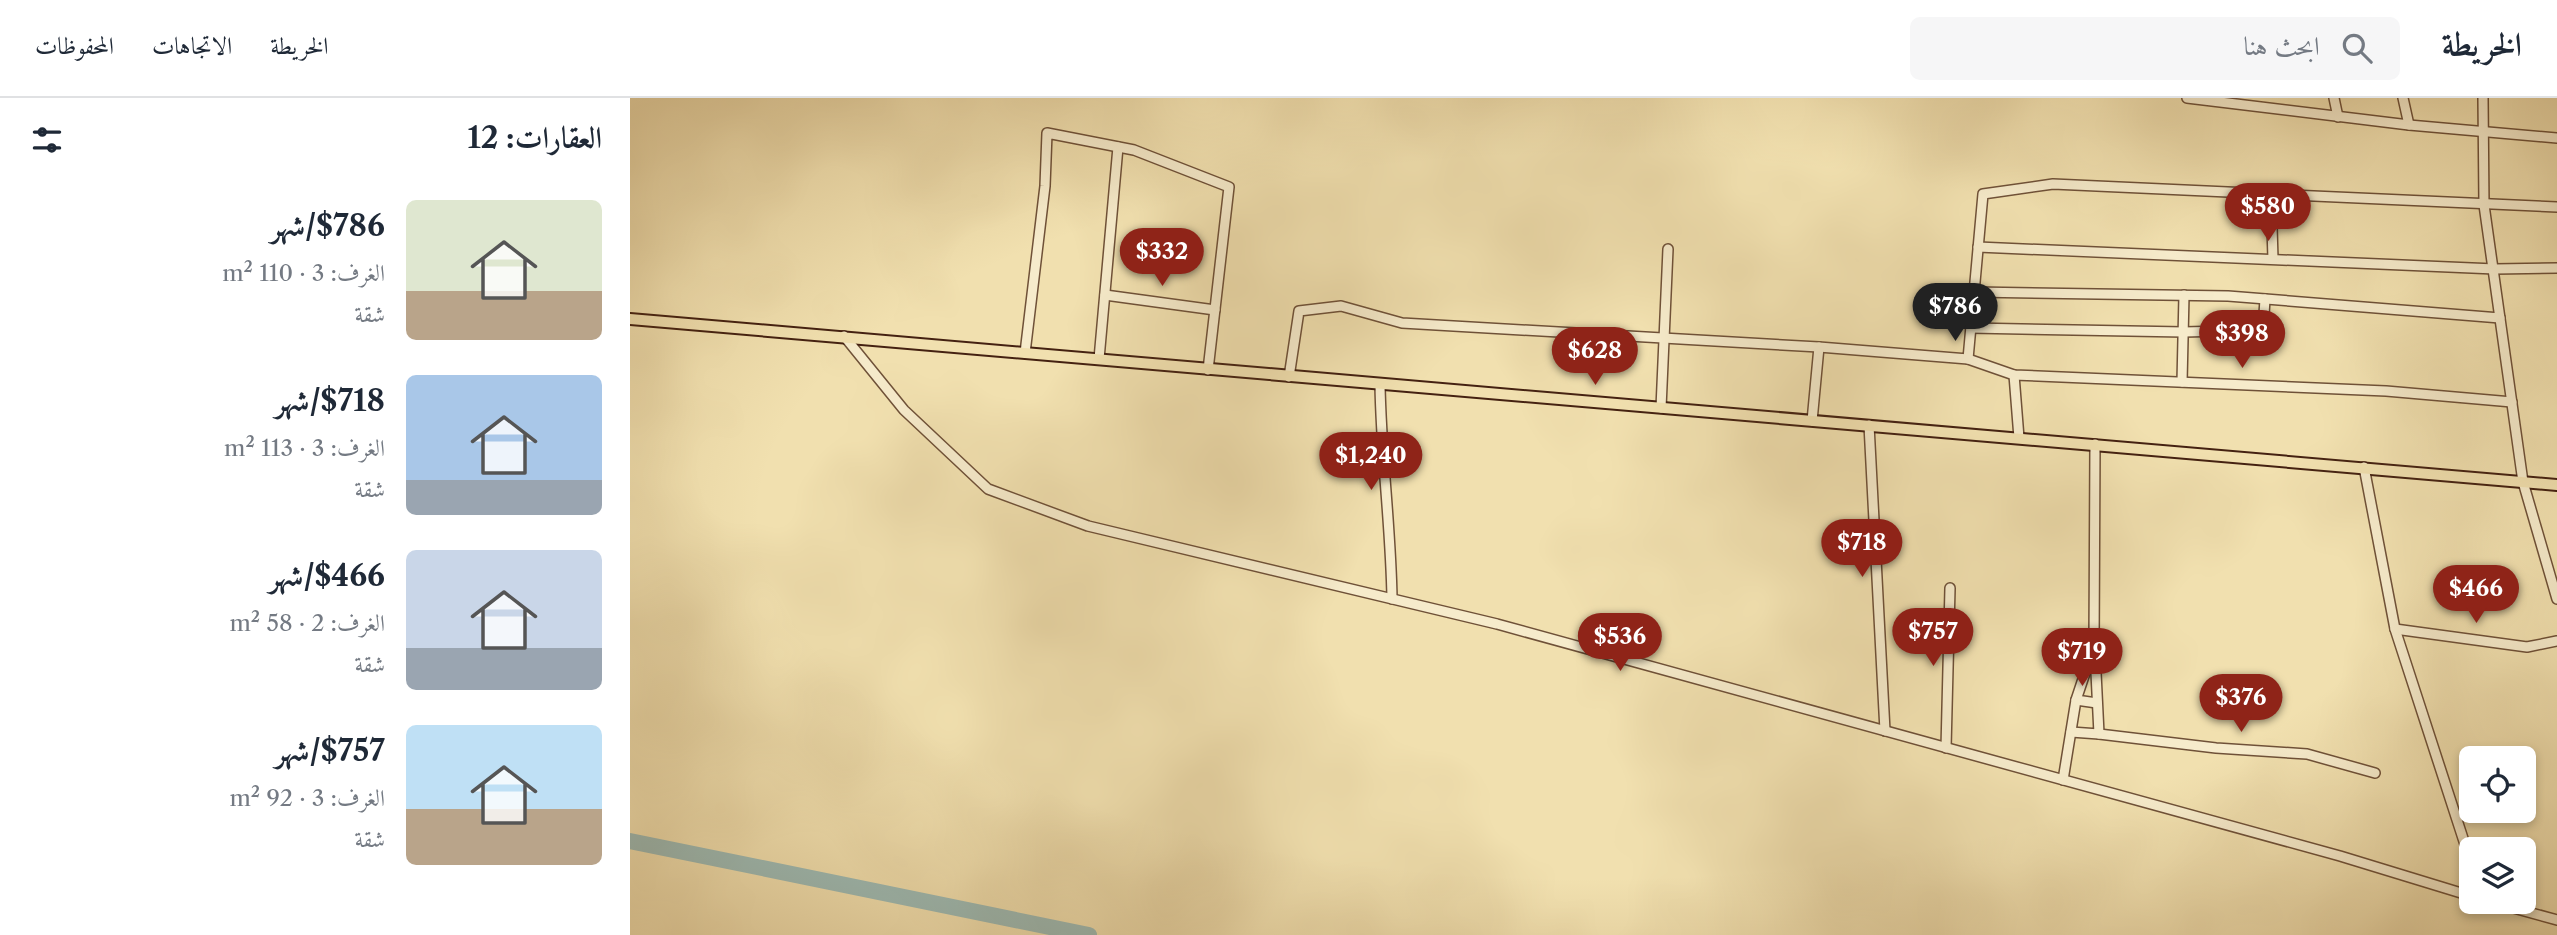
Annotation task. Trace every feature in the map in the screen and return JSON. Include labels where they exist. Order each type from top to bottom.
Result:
[{"type":"main road","points":[[630,319],[2557,485]]},
{"type":"street","points":[[2187,98],[2254,102],[2338,117],[2557,138]]},
{"type":"street","points":[[2334,98],[2338,117]]},
{"type":"street","points":[[2403,98],[2409,125]]},
{"type":"street","points":[[2483,98],[2484,205],[2523,482],[2557,599]]},
{"type":"street","points":[[1025,353],[1045,186],[1047,134],[1118,147],[1229,187],[1208,370]]},
{"type":"street","points":[[1099,359],[1118,147]]},
{"type":"street","points":[[1968,359],[1983,194],[2053,184],[2557,207]]},
{"type":"street","points":[[2271,194],[2273,258]]},
{"type":"street","points":[[1978,247],[2495,269],[2557,268]]},
{"type":"street","points":[[1661,408],[1668,249]]},
{"type":"street","points":[[1974,292],[2265,299],[2500,318]]},
{"type":"street","points":[[1105,295],[1215,310]]},
{"type":"street","points":[[2182,382],[2184,295]]},
{"type":"street","points":[[1971,328],[2184,332],[2263,330],[2265,299]]},
{"type":"street","points":[[1289,377],[1299,311],[1341,306],[1402,323],[1819,347],[1968,359],[2014,375],[2386,391],[2512,402]]},
{"type":"street","points":[[844,336],[904,410],[988,489],[1088,526],[1497,624],[2340,856],[2459,892]]},
{"type":"street","points":[[1812,421],[1819,347]]},
{"type":"street","points":[[2014,375],[2019,438]]},
{"type":"street","points":[[1380,384],[1381,457],[1391,528],[1392,599]]},
{"type":"street","points":[[1869,425],[1885,731]]},
{"type":"street","points":[[2095,444],[2094,646],[2099,734]]},
{"type":"street","points":[[2364,467],[2395,629],[2463,837]]},
{"type":"street","points":[[1946,748],[1950,588]]},
{"type":"street","points":[[2395,629],[2526,647],[2557,641]]},
{"type":"street","points":[[2063,780],[2076,700],[2094,646]]},
{"type":"street","points":[[2076,700],[2097,703]]},
{"type":"street","points":[[2071,732],[2217,748],[2307,754],[2375,773]]},
{"type":"street","points":[[2535,914],[2557,920]]},
{"type":"waterway","points":[[630,841],[1089,935]]}]
